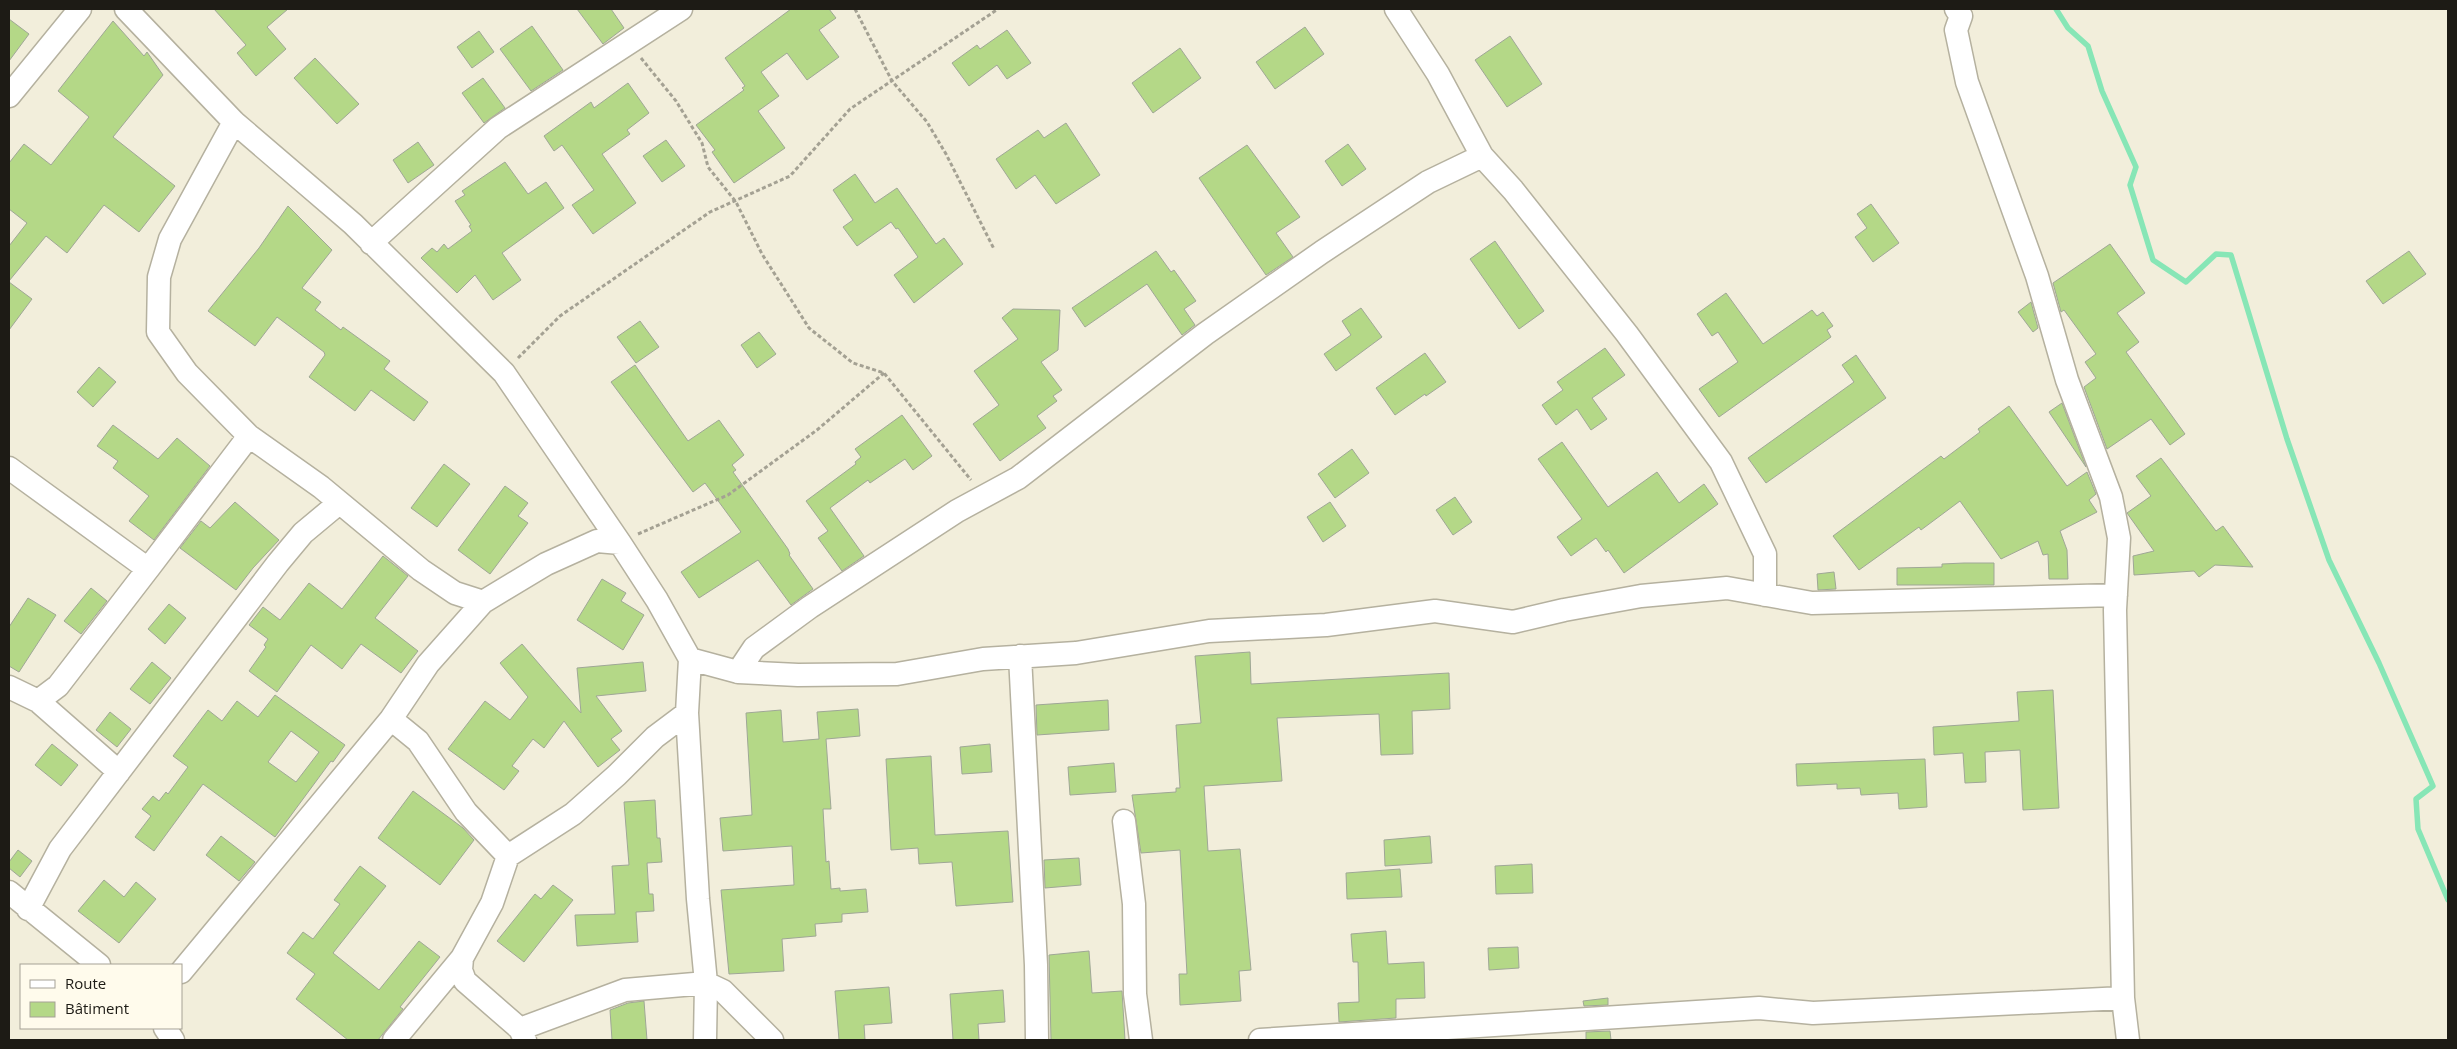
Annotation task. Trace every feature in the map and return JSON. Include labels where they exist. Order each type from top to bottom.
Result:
[{"type":"street","points":[[9,96],[80,9]]},
{"type":"street","points":[[126,9],[234,122],[353,224],[504,373],[620,542],[657,600],[690,658],[687,713],[698,899],[706,983],[705,1040]]},
{"type":"street","points":[[371,243],[498,128],[681,9]]},
{"type":"street","points":[[1396,9],[1438,74],[1467,132],[1482,156],[1513,190],[1627,334],[1721,462],[1765,554],[1765,596]]},
{"type":"street","points":[[1956,9],[1961,16],[1956,30],[1967,82],[2037,276],[2067,380],[2111,497],[2119,538],[2116,596],[2123,998],[2128,1040]]},
{"type":"street","points":[[234,122],[170,239],[159,277],[158,332],[187,373],[249,436],[321,487],[339,504],[428,574],[455,593],[483,602]]},
{"type":"street","points":[[738,672],[754,648],[810,607],[957,510],[1018,478],[1205,334],[1322,252],[1428,182],[1482,156]]},
{"type":"street","points":[[38,702],[58,686],[249,436]]},
{"type":"street","points":[[9,468],[148,569]]},
{"type":"street","points":[[28,909],[60,849],[278,563],[304,534],[339,504]]},
{"type":"street","points":[[182,971],[391,719],[428,664],[483,602],[546,564],[597,541],[620,542]]},
{"type":"street","points":[[690,658],[738,672],[798,675],[897,674],[983,659],[1076,653],[1208,630],[1326,625],[1435,611],[1513,622],[1564,610],[1641,596],[1727,588],[1765,596],[1812,602],[2116,596]]},
{"type":"street","points":[[1020,656],[1036,965],[1038,1040]]},
{"type":"street","points":[[9,687],[38,702],[119,772]]},
{"type":"street","points":[[394,1040],[462,958],[492,903],[508,856],[573,814],[618,775],[655,737],[687,713]]},
{"type":"street","points":[[391,719],[418,741],[466,812],[508,856]]},
{"type":"street","points":[[1124,820],[1134,904],[1135,994],[1141,1040]]},
{"type":"street","points":[[9,892],[98,964]]},
{"type":"street","points":[[462,958],[461,970],[465,981],[522,1034],[625,990],[706,983],[723,991],[772,1040]]},
{"type":"street","points":[[1260,1040],[1759,1008],[1814,1013],[2123,998]]},
{"type":"street","points":[[166,1029],[173,1040]]},
{"type":"path","points":[[855,9],[892,81],[928,122],[994,249]]},
{"type":"path","points":[[504,373],[560,316],[710,212],[736,202],[790,176],[850,109],[998,9]]},
{"type":"path","points":[[628,42],[676,100],[702,143],[708,167],[736,202],[762,254],[809,328],[853,363],[884,373],[954,458],[983,497]]},
{"type":"path","points":[[620,542],[728,495],[817,430],[884,373]]},
{"type":"building","points":[[214,9],[288,9],[267,27],[286,49],[256,76],[237,53],[246,45]]},
{"type":"building","points":[[577,9],[611,9],[624,28],[603,44]]},
{"type":"building","points":[[791,9],[829,9],[836,18],[819,30],[839,57],[807,80],[787,53],[761,72],[779,96],[758,111],[785,148],[734,183],[712,152],[715,150],[696,125],[744,90],[742,88],[745,86],[725,58]]},
{"type":"building","points":[[9,19],[29,34],[9,61]]},
{"type":"building","points":[[113,21],[144,56],[147,52],[163,75],[113,137],[175,186],[139,232],[104,205],[67,253],[46,236],[9,281],[9,246],[27,223],[9,209],[9,163],[24,144],[51,165],[89,117],[58,91]]},
{"type":"building","points":[[532,26],[563,70],[531,91],[500,49]]},
{"type":"building","points":[[1305,27],[1324,54],[1275,89],[1256,62]]},
{"type":"building","points":[[1007,30],[1031,63],[1007,79],[997,65],[969,86],[952,63],[977,45],[980,49]]},
{"type":"building","points":[[479,31],[494,52],[472,68],[457,47]]},
{"type":"building","points":[[1510,36],[1542,84],[1507,107],[1475,60]]},
{"type":"building","points":[[1180,48],[1201,78],[1153,113],[1132,83]]},
{"type":"building","points":[[315,58],[359,104],[337,124],[294,78]]},
{"type":"building","points":[[483,78],[505,108],[484,123],[462,93]]},
{"type":"building","points":[[628,83],[649,113],[627,130],[630,134],[602,154],[636,203],[593,234],[572,205],[594,190],[562,145],[554,151],[544,136],[591,102],[594,108]]},
{"type":"building","points":[[1066,123],[1100,175],[1056,204],[1035,175],[1016,189],[996,159],[1038,130],[1044,138]]},
{"type":"building","points":[[666,140],[685,166],[662,182],[643,156]]},
{"type":"building","points":[[418,142],[434,165],[408,183],[393,160]]},
{"type":"building","points":[[1348,144],[1366,169],[1342,186],[1325,161]]},
{"type":"building","points":[[1247,145],[1300,217],[1276,233],[1293,257],[1266,275],[1199,178]]},
{"type":"building","points":[[505,162],[528,194],[546,182],[564,208],[502,253],[521,280],[493,300],[475,275],[457,293],[421,258],[432,248],[437,252],[444,244],[448,249],[472,231],[469,226],[471,225],[455,201],[465,195],[462,191]]},
{"type":"building","points":[[855,174],[875,203],[897,188],[936,244],[944,238],[963,264],[914,303],[894,275],[918,257],[898,228],[896,229],[891,222],[857,246],[843,227],[853,220],[833,190]]},
{"type":"building","points":[[1871,204],[1899,243],[1873,262],[1855,237],[1867,228],[1857,214]]},
{"type":"building","points":[[288,206],[332,250],[302,288],[321,302],[315,310],[341,330],[343,327],[390,361],[384,369],[428,402],[414,421],[371,390],[355,411],[309,377],[325,355],[324,352],[277,317],[255,346],[208,311],[259,248]]},
{"type":"building","points":[[1495,241],[1544,311],[1519,329],[1470,259]]},
{"type":"building","points":[[2110,244],[2145,293],[2117,313],[2139,342],[2126,352],[2185,434],[2170,445],[2151,419],[2107,449],[2084,387],[2096,378],[2085,362],[2096,354],[2064,310],[2061,312],[2053,283]]},
{"type":"building","points":[[1156,251],[1171,272],[1174,270],[1196,301],[1184,309],[1195,325],[1182,335],[1147,284],[1085,327],[1072,308]]},
{"type":"building","points":[[2409,251],[2426,274],[2383,304],[2366,281]]},
{"type":"building","points":[[9,282],[32,299],[9,330]]},
{"type":"building","points":[[1726,293],[1763,344],[1812,310],[1817,316],[1823,312],[1833,326],[1827,330],[1831,337],[1719,417],[1699,389],[1738,362],[1718,332],[1712,336],[1697,314]]},
{"type":"building","points":[[2031,302],[2038,328],[2033,332],[2018,312]]},
{"type":"building","points":[[1361,308],[1382,337],[1336,371],[1324,354],[1351,335],[1342,321]]},
{"type":"building","points":[[1013,309],[1060,310],[1058,350],[1041,362],[1062,390],[1053,396],[1057,401],[1037,416],[1046,428],[1000,461],[973,424],[999,405],[974,371],[1018,339],[1002,318]]},
{"type":"building","points":[[640,321],[659,347],[636,363],[617,337]]},
{"type":"building","points":[[759,332],[776,354],[757,368],[741,345]]},
{"type":"building","points":[[1605,348],[1625,375],[1592,398],[1607,419],[1591,430],[1577,409],[1556,425],[1542,405],[1563,390],[1557,382]]},
{"type":"building","points":[[1425,353],[1446,382],[1395,415],[1376,388]]},
{"type":"building","points":[[1856,355],[1886,398],[1766,483],[1748,458],[1854,382],[1842,365]]},
{"type":"building","points":[[635,365],[688,441],[719,420],[744,455],[732,465],[736,470],[733,472],[788,549],[789,555],[813,589],[791,605],[758,560],[699,598],[681,572],[741,532],[705,483],[693,492],[611,382]]},
{"type":"building","points":[[99,367],[116,382],[93,407],[77,392]]},
{"type":"building","points":[[2062,403],[2086,467],[2049,412]]},
{"type":"building","points":[[2009,406],[2067,486],[2087,472],[2096,494],[2089,500],[2097,512],[2060,531],[2067,550],[2068,579],[2049,579],[2048,554],[2043,555],[2038,541],[2001,559],[1960,501],[1921,530],[1919,527],[1859,570],[1833,536],[1941,456],[1944,459],[1980,432],[1978,429]]},
{"type":"building","points":[[902,415],[932,456],[913,470],[905,459],[870,483],[868,480],[830,508],[864,556],[842,571],[818,538],[828,531],[806,501],[856,464],[855,462],[861,457],[855,449]]},
{"type":"building","points":[[113,425],[158,459],[177,438],[210,466],[154,540],[129,521],[149,496],[113,468],[118,461],[97,446]]},
{"type":"building","points":[[1562,442],[1608,507],[1657,472],[1679,503],[1704,484],[1718,504],[1624,573],[1608,550],[1606,552],[1596,538],[1571,556],[1557,537],[1582,519],[1538,459]]},
{"type":"building","points":[[1352,449],[1369,473],[1335,498],[1318,474]]},
{"type":"building","points":[[2161,458],[2216,531],[2223,526],[2253,567],[2215,565],[2199,577],[2194,571],[2134,575],[2133,556],[2154,551],[2127,513],[2151,496],[2136,476]]},
{"type":"building","points":[[444,464],[470,484],[437,527],[411,508]]},
{"type":"building","points":[[505,486],[528,503],[518,516],[528,523],[490,574],[458,550]]},
{"type":"building","points":[[1455,497],[1472,522],[1453,535],[1436,510]]},
{"type":"building","points":[[235,502],[279,540],[236,590],[180,548],[201,521],[210,528]]},
{"type":"building","points":[[1330,502],[1346,526],[1323,542],[1307,517]]},
{"type":"building","points":[[383,556],[408,576],[375,618],[418,651],[401,673],[361,644],[342,669],[311,645],[277,692],[249,671],[266,647],[264,645],[268,639],[249,625],[263,607],[280,620],[309,583],[342,609]]},
{"type":"building","points":[[1994,563],[1994,585],[1897,585],[1897,568],[1942,567],[1942,564]]},
{"type":"building","points":[[1834,572],[1836,589],[1818,590],[1817,574]]},
{"type":"building","points":[[602,579],[626,593],[621,601],[644,615],[623,650],[577,620]]},
{"type":"building","points":[[91,588],[107,601],[81,634],[64,621]]},
{"type":"building","points":[[28,598],[56,615],[19,672],[9,666],[9,627]]},
{"type":"building","points":[[169,604],[186,618],[165,644],[148,629]]},
{"type":"building","points":[[522,644],[581,713],[577,668],[643,662],[646,691],[596,696],[622,731],[611,739],[620,750],[598,767],[564,721],[544,748],[533,739],[512,766],[519,771],[504,790],[448,749],[485,701],[510,720],[528,697],[500,663]]},
{"type":"building","points":[[1250,652],[1251,684],[1449,673],[1450,709],[1412,711],[1413,754],[1381,755],[1379,714],[1277,718],[1282,781],[1204,786],[1208,851],[1240,849],[1251,970],[1239,971],[1241,1001],[1180,1005],[1179,974],[1187,974],[1180,850],[1141,853],[1132,795],[1176,792],[1176,788],[1180,788],[1176,725],[1201,723],[1195,656]]},
{"type":"building","points":[[152,662],[171,678],[150,704],[130,689]]},
{"type":"building","points":[[2053,690],[2059,808],[2023,810],[2020,750],[1985,752],[1986,782],[1965,783],[1963,753],[1934,755],[1933,727],[2019,721],[2017,692]]},
{"type":"building","points":[[275,695],[345,745],[275,837],[203,784],[154,851],[135,837],[151,816],[142,809],[153,796],[159,801],[166,792],[168,794],[188,767],[173,756],[208,710],[222,721],[237,701],[258,717]],"holes":[[[291,731],[319,752],[296,782],[268,762]]]},
{"type":"building","points":[[1108,700],[1109,730],[1037,735],[1036,705]]},
{"type":"building","points":[[858,709],[860,736],[826,739],[831,809],[823,809],[826,862],[829,861],[831,889],[840,888],[840,891],[866,889],[868,912],[842,914],[842,922],[815,924],[816,936],[782,939],[784,971],[729,974],[721,890],[794,885],[792,846],[723,851],[720,818],[752,815],[746,713],[781,710],[783,742],[819,739],[817,712]]},
{"type":"building","points":[[110,712],[131,729],[117,747],[96,730]]},
{"type":"building","points":[[52,744],[78,765],[61,786],[35,765]]},
{"type":"building","points":[[990,744],[992,772],[962,774],[960,747]]},
{"type":"building","points":[[931,756],[935,835],[1008,831],[1013,902],[956,906],[952,862],[919,864],[918,848],[891,850],[886,759]]},
{"type":"building","points":[[1925,759],[1927,807],[1899,809],[1898,793],[1861,795],[1860,788],[1837,789],[1837,784],[1797,786],[1796,764]]},
{"type":"building","points":[[1114,763],[1116,792],[1070,795],[1068,767]]},
{"type":"building","points":[[413,791],[463,828],[474,840],[440,885],[378,838]]},
{"type":"building","points":[[655,800],[657,838],[660,838],[662,862],[647,863],[649,894],[653,894],[654,911],[636,912],[638,942],[577,946],[575,915],[615,914],[612,866],[629,865],[624,802]]},
{"type":"building","points":[[221,836],[255,862],[239,881],[206,855]]},
{"type":"building","points":[[1430,836],[1432,863],[1385,866],[1384,840]]},
{"type":"building","points":[[18,850],[32,861],[20,877],[9,868],[9,862]]},
{"type":"building","points":[[1079,858],[1081,885],[1045,888],[1044,860]]},
{"type":"building","points":[[1532,864],[1533,893],[1496,894],[1495,866]]},
{"type":"building","points":[[360,866],[386,886],[333,953],[379,990],[419,941],[440,957],[400,1007],[403,1009],[378,1040],[348,1040],[296,999],[315,974],[287,953],[303,932],[313,939],[340,904],[334,900]]},
{"type":"building","points":[[1400,869],[1402,897],[1347,899],[1346,873]]},
{"type":"building","points":[[104,880],[124,897],[136,882],[156,899],[119,943],[78,911]]},
{"type":"building","points":[[553,885],[573,900],[524,962],[497,941],[535,894],[541,899]]},
{"type":"building","points":[[1386,931],[1388,964],[1424,962],[1425,998],[1396,999],[1396,1018],[1339,1022],[1338,1003],[1359,1002],[1358,962],[1353,962],[1351,934]]},
{"type":"building","points":[[1518,947],[1519,968],[1489,970],[1488,948]]},
{"type":"building","points":[[1089,951],[1092,993],[1122,991],[1125,1040],[1051,1040],[1049,955]]},
{"type":"building","points":[[889,987],[892,1023],[864,1025],[865,1040],[839,1040],[835,991]]},
{"type":"building","points":[[1003,990],[1005,1022],[978,1024],[979,1040],[953,1040],[950,994]]},
{"type":"building","points":[[1608,998],[1608,1005],[1584,1006],[1583,1001]]},
{"type":"building","points":[[644,1001],[647,1040],[612,1040],[610,1010],[628,1003]]},
{"type":"building","points":[[1610,1031],[1611,1040],[1586,1040],[1586,1032]]},
{"type":"waterway","points":[[2056,9],[2068,28],[2088,46],[2102,91],[2136,167],[2130,185],[2153,260],[2186,282],[2216,254],[2231,255],[2287,439],[2329,560],[2379,663],[2433,786],[2416,799],[2418,829],[2448,900]]}]
